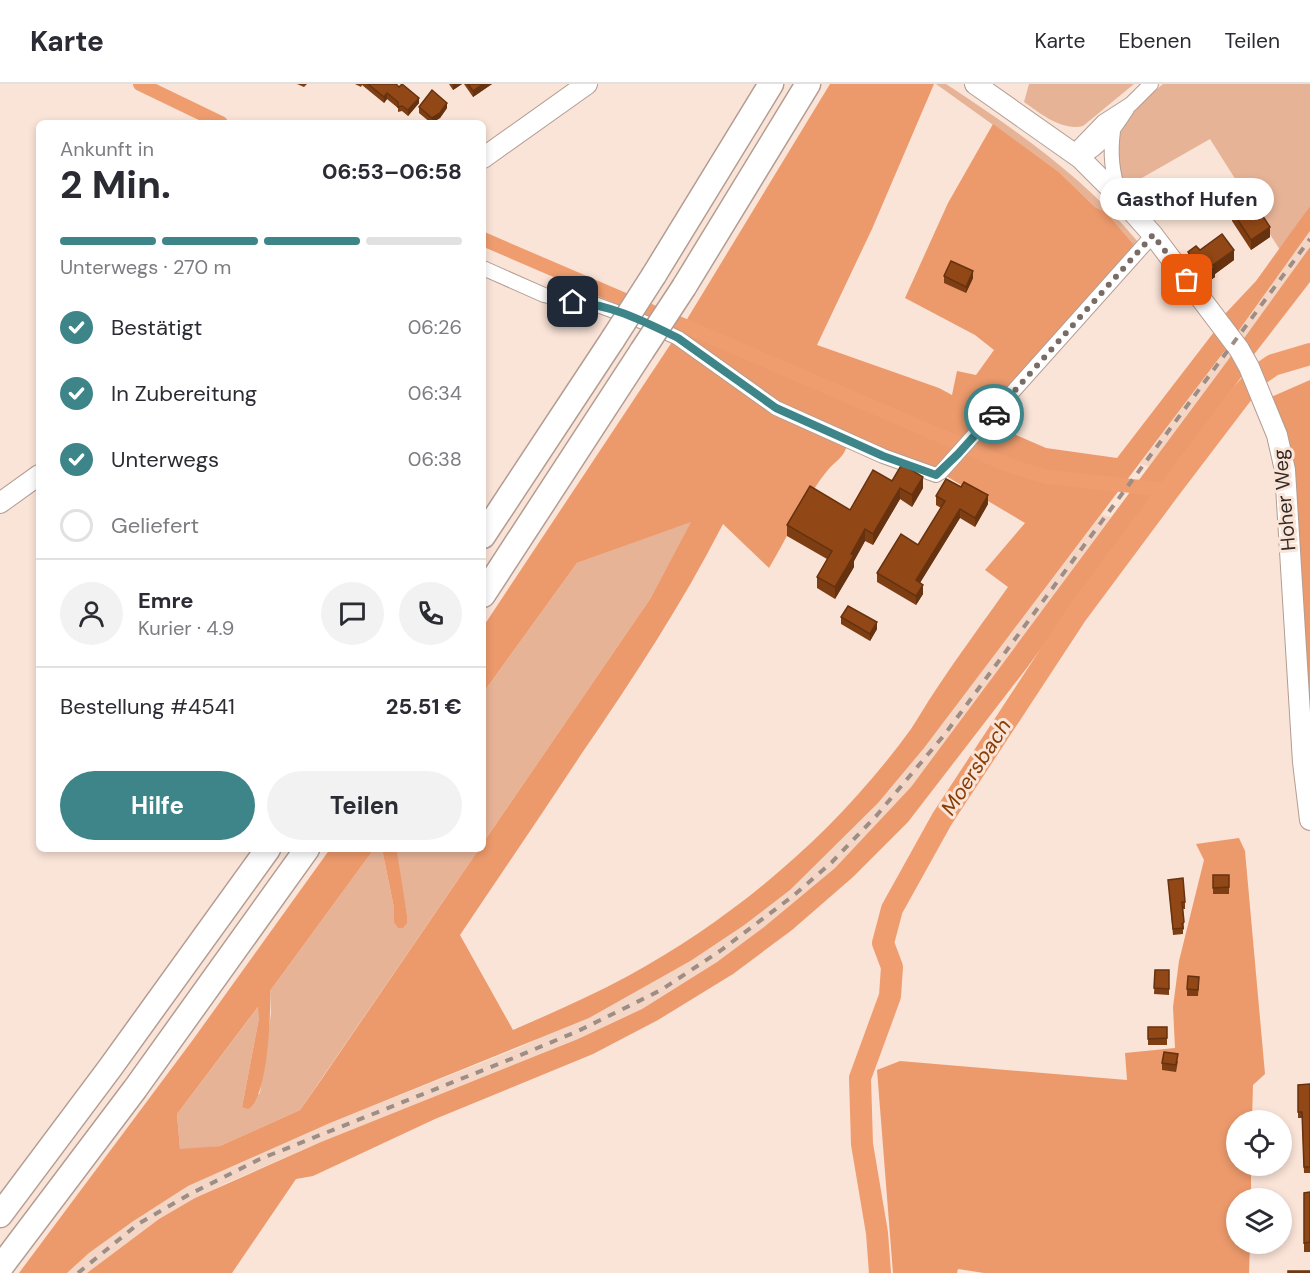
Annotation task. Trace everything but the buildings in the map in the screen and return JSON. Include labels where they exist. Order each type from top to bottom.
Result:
[{"type":"highway","points":[[486,531],[654,275],[771,84]]},
{"type":"highway","points":[[486,590],[684,287],[808,84]]},
{"type":"highway","points":[[0,1215],[110,1068],[266,852]]},
{"type":"highway","points":[[0,1268],[135,1089],[305,852]]},
{"type":"main road","points":[[486,156],[587,84]]},
{"type":"main road","name":"Hoher Weg","points":[[975,84],[1076,155],[1121,199],[1153,235],[1239,349],[1256,383],[1277,435],[1285,470],[1301,738],[1310,820]]},
{"type":"main road","points":[[0,503],[36,477]]},
{"type":"street","points":[[1076,155],[1094,151],[1113,130],[1131,104],[1151,84]]},
{"type":"street","points":[[1076,155],[1103,122],[1131,104]]},
{"type":"street","points":[[1113,130],[1110,150],[1112,173],[1121,199]]},
{"type":"street","points":[[486,269],[544,295],[573,302],[592,303],[657,328],[678,338],[776,408],[883,456],[936,475],[969,442],[1153,235]]},
{"type":"shaded area","points":[[830,84],[934,84],[872,229],[817,345],[939,388],[952,395],[957,371],[976,375],[994,350],[975,335],[905,298],[948,203],[993,124],[1059,172],[1095,207],[1106,212],[1136,247],[937,470],[878,448],[777,404],[678,334]]},
{"type":"shaded area","points":[[936,84],[946,84],[1048,156],[1117,218],[1138,242],[1136,247],[1106,212],[1095,207],[1059,172]]},
{"type":"shaded area","points":[[1029,84],[1134,84],[1083,126],[1075,127],[1060,124],[1024,102]]},
{"type":"shaded area","points":[[1163,84],[1310,84],[1310,206],[1280,250],[1210,139],[1133,183],[1148,208],[1144,212],[1121,177],[1116,152],[1122,129],[1136,109]]},
{"type":"shaded area","points":[[1310,206],[1310,231],[1237,333],[1224,315],[1256,281]]},
{"type":"shaded area","points":[[1310,231],[1310,247],[1242,341],[1237,333]]},
{"type":"shaded area","points":[[1310,247],[1310,282],[1252,357],[1242,341]]},
{"type":"shaded area","points":[[1214,332],[1226,349],[924,748],[878,803],[790,890],[743,926],[692,960],[589,1018],[330,1123],[188,1186],[132,1222],[89,1253],[67,1273],[19,1273],[192,1041],[328,852],[372,852],[270,991],[267,1054],[255,1102],[248,1109],[242,1107],[259,1018],[258,1007],[177,1114],[180,1149],[220,1146],[300,1110],[477,852],[486,852],[486,839],[650,599],[691,522],[577,563],[486,689],[486,622],[672,342],[751,398],[847,445],[811,493],[769,568],[723,524],[674,612],[638,669],[460,935],[513,1030],[628,976],[708,926],[783,868],[818,836],[882,766],[911,729],[1008,587],[985,570],[1025,523],[946,476],[991,424],[1046,448],[1117,458]]},
{"type":"shaded area","points":[[1226,349],[1231,356],[1149,466],[1140,464]]},
{"type":"shaded area","points":[[1231,356],[1242,376],[1026,669],[908,822],[853,877],[792,930],[733,974],[658,1020],[593,1054],[435,1119],[313,1176],[296,1179],[232,1273],[87,1273],[159,1219],[195,1198],[321,1142],[578,1039],[642,1009],[717,962],[764,927],[835,868],[911,787]]},
{"type":"shaded area","points":[[1310,380],[1310,820],[1285,470],[1264,400]]},
{"type":"shaded area","points":[[1101,515],[1111,517],[911,787],[835,868],[764,927],[717,962],[642,1009],[578,1039],[321,1142],[224,1184],[159,1219],[87,1273],[67,1273],[89,1253],[132,1222],[188,1186],[330,1123],[521,1047],[692,960],[743,926],[1013,631]]},
{"type":"shaded area","points":[[692,521],[650,599],[486,839],[486,689],[577,563]]},
{"type":"shaded area","points":[[1239,838],[1245,851],[1265,1074],[1253,1085],[1252,1110],[1226,1110],[1226,1176],[1251,1176],[1251,1188],[1226,1188],[1226,1254],[1250,1254],[1249,1273],[984,1273],[958,1269],[957,1273],[893,1273],[877,1070],[900,1061],[1127,1080],[1125,1053],[1175,1048],[1173,1007],[1179,961],[1204,860],[1196,844]]},
{"type":"shaded area","points":[[372,852],[383,852],[394,908],[394,922],[407,915],[396,852],[477,852],[300,1110],[220,1146],[180,1150],[177,1114],[259,1006],[259,1018],[242,1107],[260,1093],[271,1013],[270,991]]},
{"type":"shaded area","points":[[383,852],[397,852],[407,915],[407,923],[403,928],[398,928],[394,922],[394,908]]},
{"type":"waterway","points":[[140,84],[215,120]]},
{"type":"waterway","points":[[486,240],[1008,465],[1047,477],[1169,490]]},
{"type":"waterway","name":"Moersbach","points":[[880,1273],[877,1233],[862,1144],[860,1078],[890,996],[892,967],[883,943],[892,909],[942,819],[1076,615],[1169,490],[1242,394],[1260,374],[1273,365],[1310,354]]},
{"type":"railway","points":[[78,1273],[138,1224],[190,1194],[260,1159],[578,1031],[661,990],[720,951],[793,896],[832,862],[877,815],[945,734],[1310,239]]},
{"type":"way so far","points":[[994,414],[1153,235],[1187,280]]},
{"type":"place","name":"Gasthof Hufen","points":[[1187,280]]},
{"type":"route","points":[[573,302],[602,306],[662,330],[678,338],[776,408],[883,456],[936,475],[994,414]]}]
